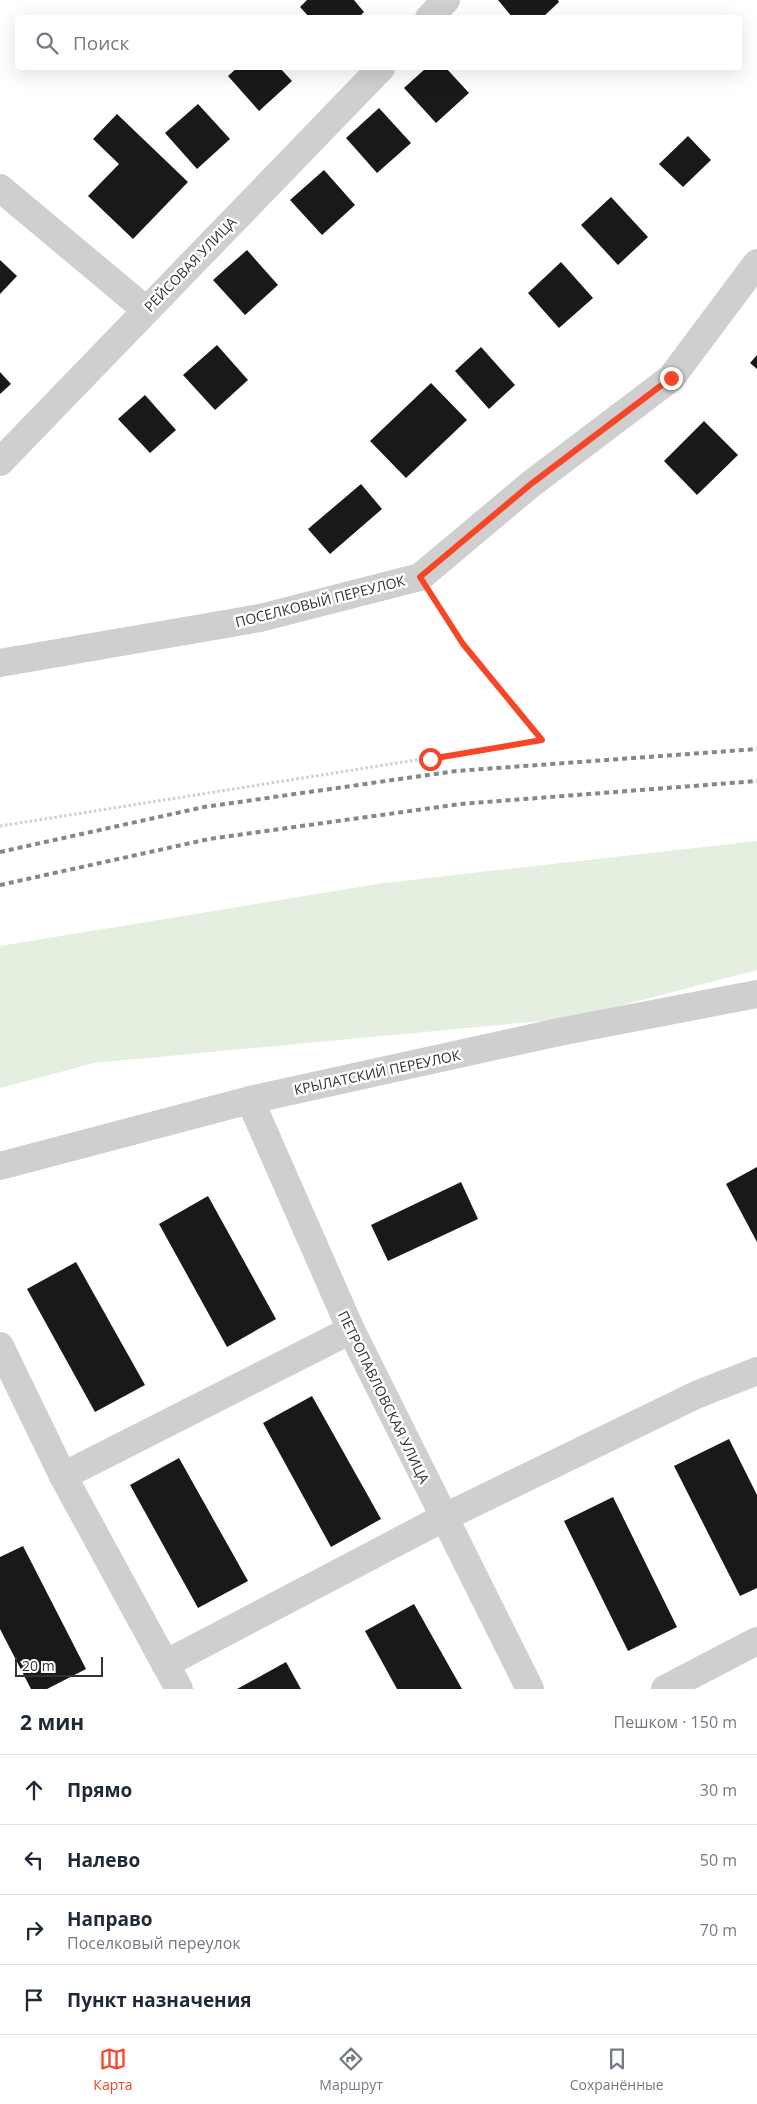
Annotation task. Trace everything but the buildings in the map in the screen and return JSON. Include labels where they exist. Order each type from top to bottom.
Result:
[{"type":"street","points":[[432,15],[446,0]]},
{"type":"street","name":"РЕЙСОВАЯ УЛИЦА","points":[[0,462],[379,70]]},
{"type":"street","points":[[0,188],[146,310]]},
{"type":"street","name":"ПОСЕЛКОВЫЙ ПЕРЕУЛОК","points":[[0,663],[260,618],[420,577],[531,484],[671,378],[757,263]]},
{"type":"street","name":"КРЫЛАТСКИЙ ПЕРЕУЛОК","points":[[0,1166],[250,1100],[559,1032],[757,994]]},
{"type":"street","name":"ПЕТРОПАВЛОВСКАЯ УЛИЦА","points":[[250,1100],[351,1330],[443,1518],[530,1689]]},
{"type":"street","points":[[63,1476],[351,1330]]},
{"type":"street","points":[[0,1346],[63,1476],[179,1689]]},
{"type":"street","points":[[165,1664],[443,1518],[696,1395],[757,1371]]},
{"type":"street","points":[[665,1689],[757,1641]]},
{"type":"path","points":[[0,826],[542,740],[463,644],[420,577]]},
{"type":"green space","points":[[757,841],[757,970],[573,1018],[94,1063],[0,1088],[0,946],[384,883]]},
{"type":"railway","points":[[0,852],[204,807],[456,771],[757,749]]},
{"type":"railway","points":[[0,885],[209,839],[460,804],[757,781]]},
{"type":"route","points":[[430,759],[542,740],[463,644],[420,577],[531,484],[671,378]]}]
